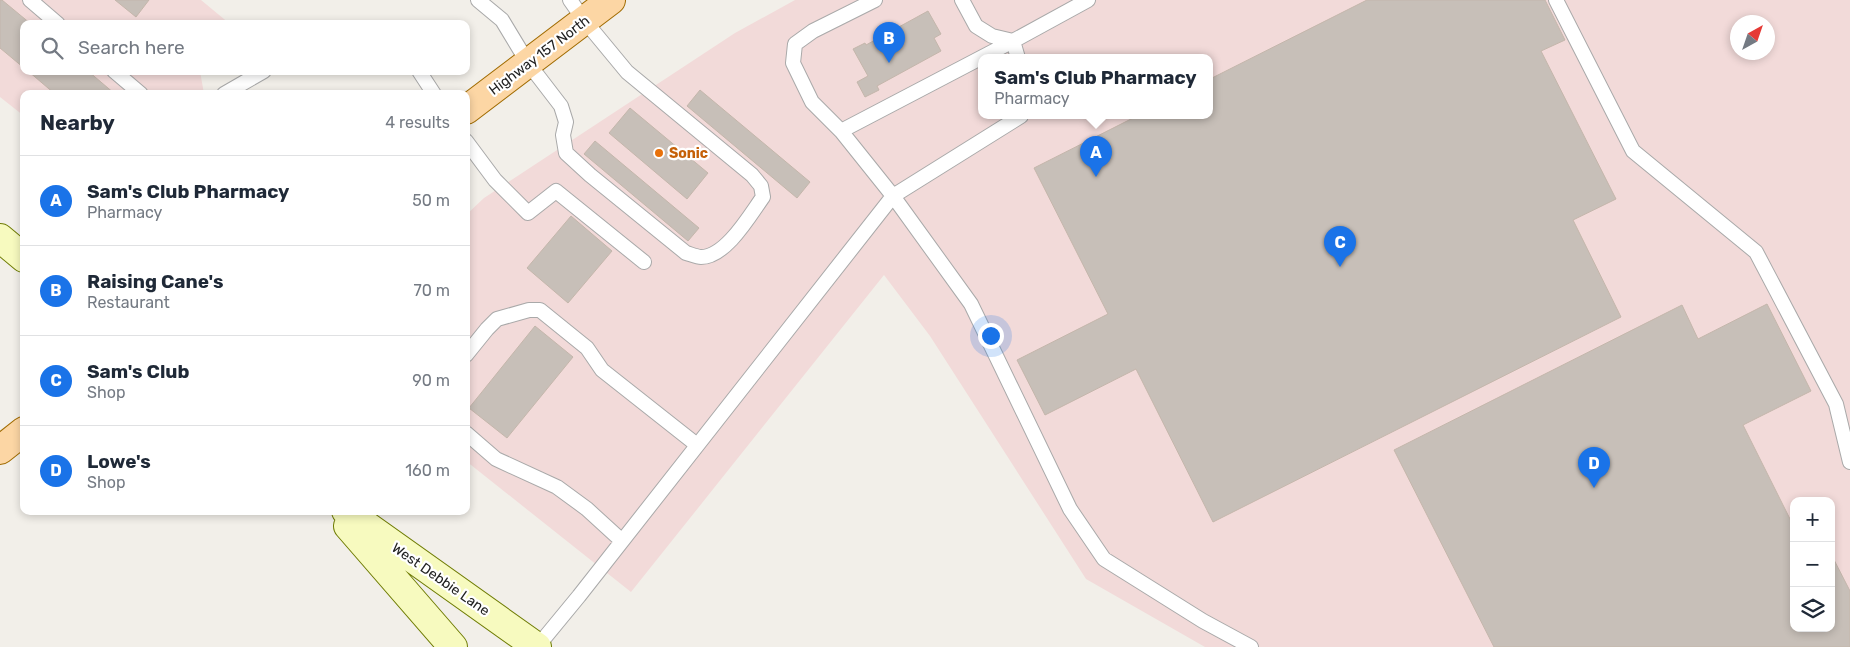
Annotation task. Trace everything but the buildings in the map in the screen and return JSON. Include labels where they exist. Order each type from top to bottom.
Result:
[{"type":"main road","name":"Highway 157 North","points":[[470,107],[528,63],[577,10],[611,0]]},
{"type":"main road","points":[[0,238],[20,255]]},
{"type":"main road","points":[[0,450],[20,434]]},
{"type":"main road","name":"West Debbie Lane","points":[[339,515],[453,647]]},
{"type":"main road","name":"West Debbie Lane","points":[[352,515],[537,647]]},
{"type":"lane","points":[[30,0],[53,20]]},
{"type":"lane","points":[[478,0],[502,20],[528,63],[561,106],[566,122],[563,135],[566,153],[590,175],[686,253],[702,257],[718,252],[734,237],[763,197],[761,186],[752,175],[627,72],[577,10]]},
{"type":"lane","points":[[875,0],[813,31],[795,44],[793,63],[812,102],[841,131],[893,196],[971,304],[1070,509],[1104,559],[1204,621],[1251,647]]},
{"type":"lane","points":[[962,0],[976,26],[992,36],[1013,41]]},
{"type":"lane","points":[[988,54],[1088,0]]},
{"type":"lane","points":[[1556,0],[1633,151],[1756,252],[1836,404],[1850,462]]},
{"type":"lane","points":[[1013,41],[1017,54]]},
{"type":"lane","points":[[841,131],[978,59]]},
{"type":"lane","points":[[119,75],[136,90]]},
{"type":"lane","points":[[231,90],[257,75]]},
{"type":"lane","points":[[422,75],[431,90]]},
{"type":"lane","points":[[537,647],[622,542],[893,196],[1016,119]]},
{"type":"lane","points":[[470,147],[494,180],[528,213],[556,191],[644,262]]},
{"type":"lane","points":[[470,350],[497,319],[529,310],[540,310],[587,348],[602,370],[697,445]]},
{"type":"lane","points":[[470,436],[496,459],[557,487],[587,510],[622,542]]},
{"type":"shaded area","points":[[0,0],[201,0],[225,20],[20,20],[20,75],[201,75],[203,90],[20,90],[20,113],[0,97]]},
{"type":"shaded area","points":[[795,0],[1850,0],[1850,647],[1205,647],[1086,579],[930,336],[884,275],[631,592],[470,464],[470,211],[484,198],[735,33]]},
{"type":"place","name":"Raising Cane's","points":[[889,63]]},
{"type":"place","name":"Sonic","points":[[659,153]]},
{"type":"place","name":"Sam's Club Pharmacy","points":[[1096,177]]},
{"type":"place","name":"Sam's Club","points":[[1340,267]]},
{"type":"place","name":"Lowe's","points":[[1594,488]]}]
